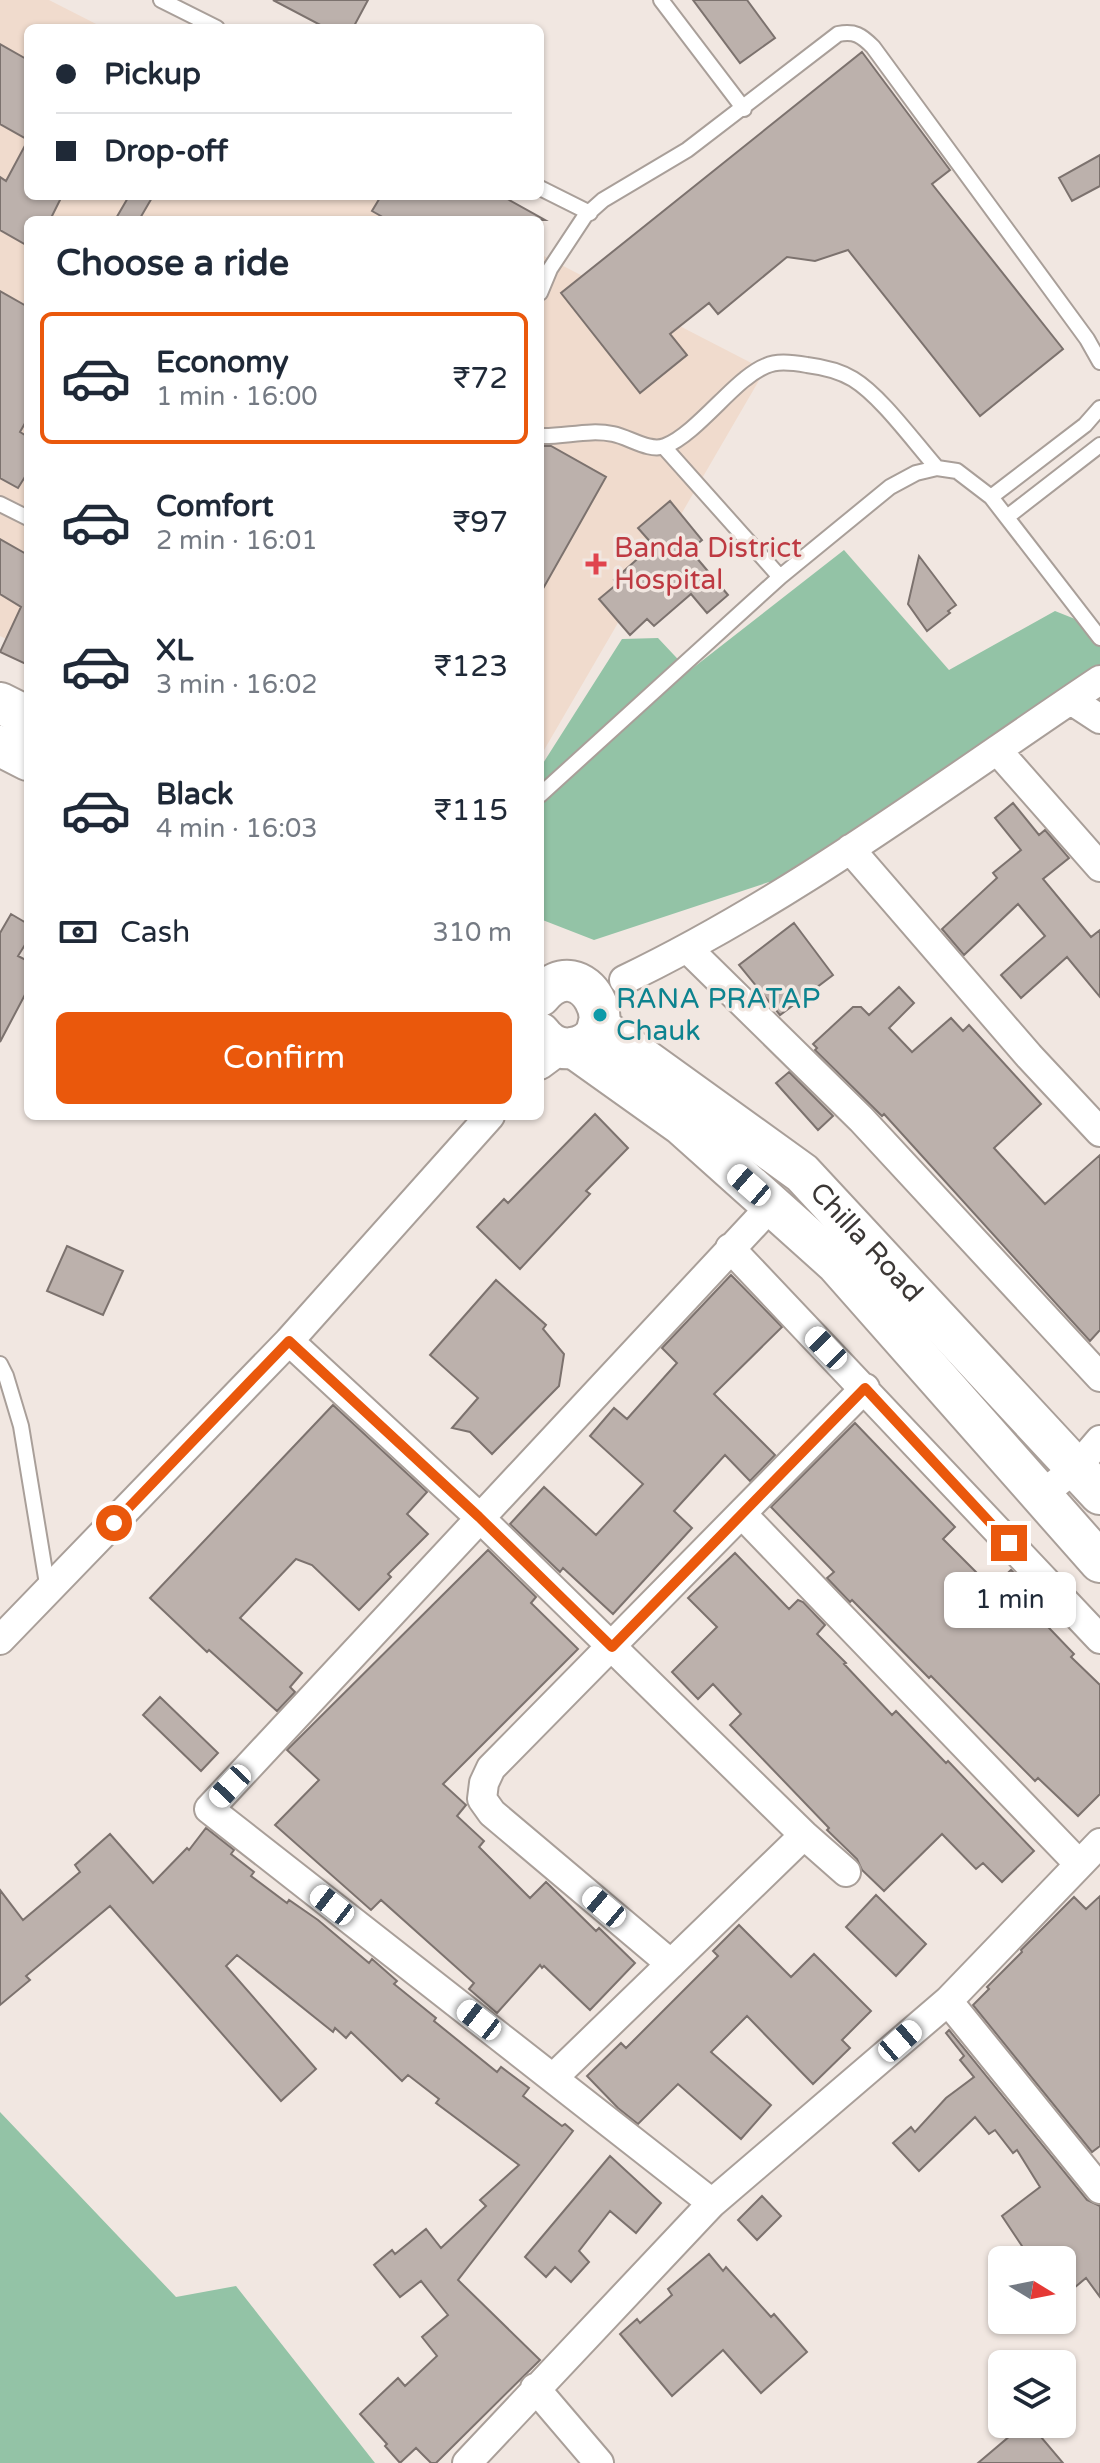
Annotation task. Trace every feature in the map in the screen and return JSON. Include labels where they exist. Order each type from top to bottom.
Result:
[{"type":"main road","points":[[0,703],[24,715]]},
{"type":"main road","points":[[0,746],[24,758]]},
{"type":"main road","points":[[544,990],[566,982],[578,1025],[682,1125],[836,1263],[1100,1562]]},
{"type":"main road","name":"Chilla Road","points":[[578,1025],[802,1173],[1092,1467]]},
{"type":"street","points":[[578,1025],[688,949],[808,878],[1100,680]]},
{"type":"street","points":[[1071,700],[1100,719]]},
{"type":"street","points":[[997,750],[1100,867]]},
{"type":"street","points":[[850,849],[1029,1056],[1100,1132]]},
{"type":"street","points":[[688,949],[861,1119],[1100,1377]]},
{"type":"street","points":[[0,1640],[289,1341],[486,1120]]},
{"type":"street","points":[[712,2203],[209,1809],[772,1205]]},
{"type":"street","points":[[730,1248],[1100,1639]]},
{"type":"street","points":[[289,1341],[479,1517],[804,1835],[846,1872]]},
{"type":"street","points":[[671,1964],[492,1813],[482,1799],[484,1783],[491,1768],[865,1388]]},
{"type":"street","points":[[1041,1495],[1092,1467]]},
{"type":"street","points":[[742,1514],[1079,1864]]},
{"type":"street","points":[[553,2078],[804,1835]]},
{"type":"street","points":[[467,2463],[712,2203],[948,2001],[1100,1843]]},
{"type":"street","points":[[948,2001],[1100,2189]]},
{"type":"street","points":[[535,2388],[599,2463]]},
{"type":"lane","points":[[161,0],[209,24]]},
{"type":"lane","points":[[661,0],[744,109]]},
{"type":"lane","points":[[544,283],[550,269],[603,200],[687,150],[838,34],[852,32],[873,47],[1087,339],[1100,362]]},
{"type":"lane","points":[[544,190],[590,213]]},
{"type":"lane","points":[[544,436],[593,431],[664,447],[680,437],[746,378],[766,364],[783,361],[832,368],[854,379],[937,468]]},
{"type":"lane","points":[[991,497],[1085,425],[1100,408]]},
{"type":"lane","points":[[1007,517],[1100,445]]},
{"type":"lane","points":[[664,447],[780,577]]},
{"type":"lane","points":[[544,791],[780,577],[890,487],[916,473],[937,468],[957,471],[991,497],[1100,638]]},
{"type":"lane","points":[[0,504],[24,516]]},
{"type":"lane","points":[[0,1364],[21,1426],[48,1591]]},
{"type":"shaded area","points":[[0,0],[49,0],[96,24],[24,24],[24,200],[436,200],[467,216],[24,216],[24,647],[0,636]]},
{"type":"shaded area","name":"Banda District Hospital","points":[[544,256],[765,370],[544,750]]},
{"type":"green space","points":[[844,550],[949,670],[1055,611],[1100,629],[1100,665],[787,889],[769,882],[594,940],[544,921],[544,762],[622,639],[658,638],[689,671]]},
{"type":"green space","points":[[0,2112],[176,2297],[236,2286],[375,2463],[0,2463]]},
{"type":"building","points":[[273,0],[368,0],[355,24],[318,24]]},
{"type":"building","points":[[693,0],[747,0],[775,38],[740,63]]},
{"type":"building","points":[[0,44],[24,58],[24,138],[0,124]]},
{"type":"building","points":[[862,52],[950,170],[932,184],[1063,349],[980,416],[848,250],[815,261],[787,257],[718,314],[709,303],[670,334],[687,355],[640,393],[561,293]]},
{"type":"building","points":[[24,147],[24,200],[60,200],[52,216],[24,216],[24,244],[0,230],[0,177],[6,181]]},
{"type":"building","points":[[1100,155],[1100,186],[1072,201],[1059,178]]},
{"type":"building","points":[[127,200],[151,200],[141,216],[117,216]]},
{"type":"building","points":[[379,200],[509,200],[538,216],[381,216],[372,211]]},
{"type":"building","points":[[0,291],[24,305],[24,425],[20,432],[24,434],[24,478],[18,488],[0,478]]},
{"type":"building","points":[[544,446],[551,446],[606,477],[544,587]]},
{"type":"building","points":[[670,501],[702,540],[690,550],[728,595],[707,613],[691,594],[654,626],[647,619],[630,635],[599,599],[617,584],[614,580],[653,545],[638,528]]},
{"type":"building","points":[[0,539],[24,553],[24,663],[0,652],[21,607],[0,594]]},
{"type":"building","points":[[919,556],[956,605],[927,631],[908,604]]},
{"type":"building","points":[[1013,803],[1039,835],[1045,830],[1069,858],[1043,879],[1091,937],[1100,930],[1100,997],[1067,957],[1021,998],[1001,975],[1045,936],[1018,904],[964,955],[942,929],[997,878],[993,873],[1021,850],[995,818]]},
{"type":"building","points":[[11,914],[24,922],[24,946],[18,956],[24,959],[24,997],[0,1042],[0,933]]},
{"type":"building","points":[[794,923],[833,975],[780,1015],[739,965]]},
{"type":"building","points":[[899,987],[914,1003],[889,1028],[912,1052],[951,1018],[963,1031],[969,1025],[1041,1104],[994,1148],[1045,1204],[1100,1155],[1100,1330],[1090,1341],[884,1114],[882,1116],[815,1050],[817,1048],[813,1044],[853,1007],[861,1007],[869,1015]]},
{"type":"building","points":[[789,1072],[833,1116],[818,1130],[776,1083]]},
{"type":"building","points":[[595,1114],[628,1148],[586,1191],[590,1194],[520,1269],[477,1227],[504,1199],[508,1203]]},
{"type":"building","points":[[67,1246],[123,1271],[103,1315],[47,1291]]},
{"type":"building","points":[[731,1275],[782,1327],[714,1394],[775,1455],[750,1481],[725,1455],[674,1511],[692,1528],[613,1614],[563,1568],[560,1572],[510,1524],[544,1487],[596,1535],[643,1484],[590,1436],[614,1408],[627,1419],[677,1363],[662,1348]]},
{"type":"building","points":[[496,1280],[546,1325],[543,1329],[564,1354],[559,1386],[492,1454],[470,1432],[452,1428],[478,1398],[430,1355]]},
{"type":"building","points":[[333,1405],[427,1492],[407,1514],[428,1534],[388,1574],[391,1577],[359,1610],[312,1565],[296,1559],[240,1618],[302,1673],[290,1687],[295,1692],[277,1711],[209,1650],[207,1652],[150,1598]]},
{"type":"building","points":[[855,1423],[955,1527],[943,1539],[992,1588],[1011,1570],[1036,1596],[1027,1605],[1074,1654],[1071,1657],[1100,1685],[1100,1794],[1078,1816],[1038,1778],[1035,1781],[931,1676],[929,1678],[852,1600],[850,1602],[827,1578],[834,1572],[771,1507]]},
{"type":"building","points":[[488,1550],[536,1597],[531,1603],[578,1649],[443,1784],[466,1805],[457,1816],[484,1841],[479,1847],[530,1898],[546,1882],[596,1931],[599,1928],[635,1963],[590,2010],[540,1965],[497,2013],[469,1989],[474,1983],[381,1900],[371,1910],[275,1825],[319,1780],[287,1750]]},
{"type":"building","points":[[735,1553],[789,1609],[798,1600],[803,1602],[825,1625],[817,1634],[844,1664],[892,1715],[896,1711],[946,1763],[948,1761],[1034,1851],[1002,1882],[983,1863],[976,1869],[942,1834],[884,1891],[827,1830],[829,1828],[730,1725],[741,1714],[713,1684],[698,1699],[672,1672],[717,1627],[688,1598]]},
{"type":"building","points":[[160,1697],[218,1753],[201,1771],[143,1715]]},
{"type":"building","points":[[206,1828],[234,1850],[231,1854],[254,1872],[251,1876],[287,1903],[289,1900],[318,1920],[369,1963],[372,1959],[397,1981],[394,1984],[436,2018],[434,2021],[497,2072],[501,2067],[529,2088],[523,2096],[573,2131],[458,2280],[540,2360],[436,2463],[431,2463],[416,2448],[400,2463],[360,2414],[398,2378],[405,2386],[437,2356],[422,2337],[448,2315],[421,2281],[400,2297],[374,2265],[392,2250],[395,2254],[426,2229],[441,2248],[486,2206],[480,2200],[519,2165],[436,2103],[439,2099],[408,2075],[402,2081],[351,2032],[346,2038],[335,2028],[333,2032],[237,1955],[226,1966],[316,2069],[281,2101],[110,1906],[26,1976],[30,1980],[0,2005],[0,1890],[23,1920],[80,1872],[75,1865],[110,1834],[153,1883],[187,1848],[189,1850]]},
{"type":"building","points":[[876,1895],[926,1944],[896,1976],[846,1927]]},
{"type":"building","points":[[1100,1896],[1100,2146],[1092,2152],[973,2005],[1021,1950],[1074,1897],[1086,1909]]},
{"type":"building","points":[[739,1925],[791,1977],[814,1954],[871,2011],[842,2040],[850,2048],[813,2084],[747,2016],[711,2052],[771,2105],[741,2139],[678,2084],[638,2124],[587,2076],[621,2043],[626,2048],[718,1956],[713,1951]]},
{"type":"building","points":[[949,2030],[1087,2200],[1100,2206],[1100,2297],[1086,2278],[1076,2286],[1076,2246],[1022,2246],[1002,2216],[1040,2187],[1017,2150],[1013,2153],[995,2130],[989,2134],[975,2117],[919,2171],[893,2143],[911,2127],[915,2132],[946,2098],[974,2077],[960,2060],[964,2056],[946,2033]]},
{"type":"building","points":[[610,2156],[661,2203],[636,2233],[610,2211],[579,2251],[589,2262],[571,2282],[555,2267],[546,2277],[525,2257]]},
{"type":"building","points":[[762,2196],[781,2216],[757,2240],[738,2220]]},
{"type":"building","points":[[709,2254],[723,2271],[726,2267],[771,2317],[774,2314],[807,2352],[761,2393],[723,2350],[672,2396],[620,2334],[637,2319],[640,2323],[672,2295],[668,2289]]},
{"type":"building","points":[[1007,2438],[1042,2438],[1063,2463],[978,2463]]},
{"type":"place","name":"Banda District Hospital","points":[[596,564]]},
{"type":"place","name":"RANA PRATAP Chauk","points":[[600,1015]]},
{"type":"route","points":[[114,1523],[289,1341],[479,1517],[612,1647],[865,1388],[1009,1543]]}]
